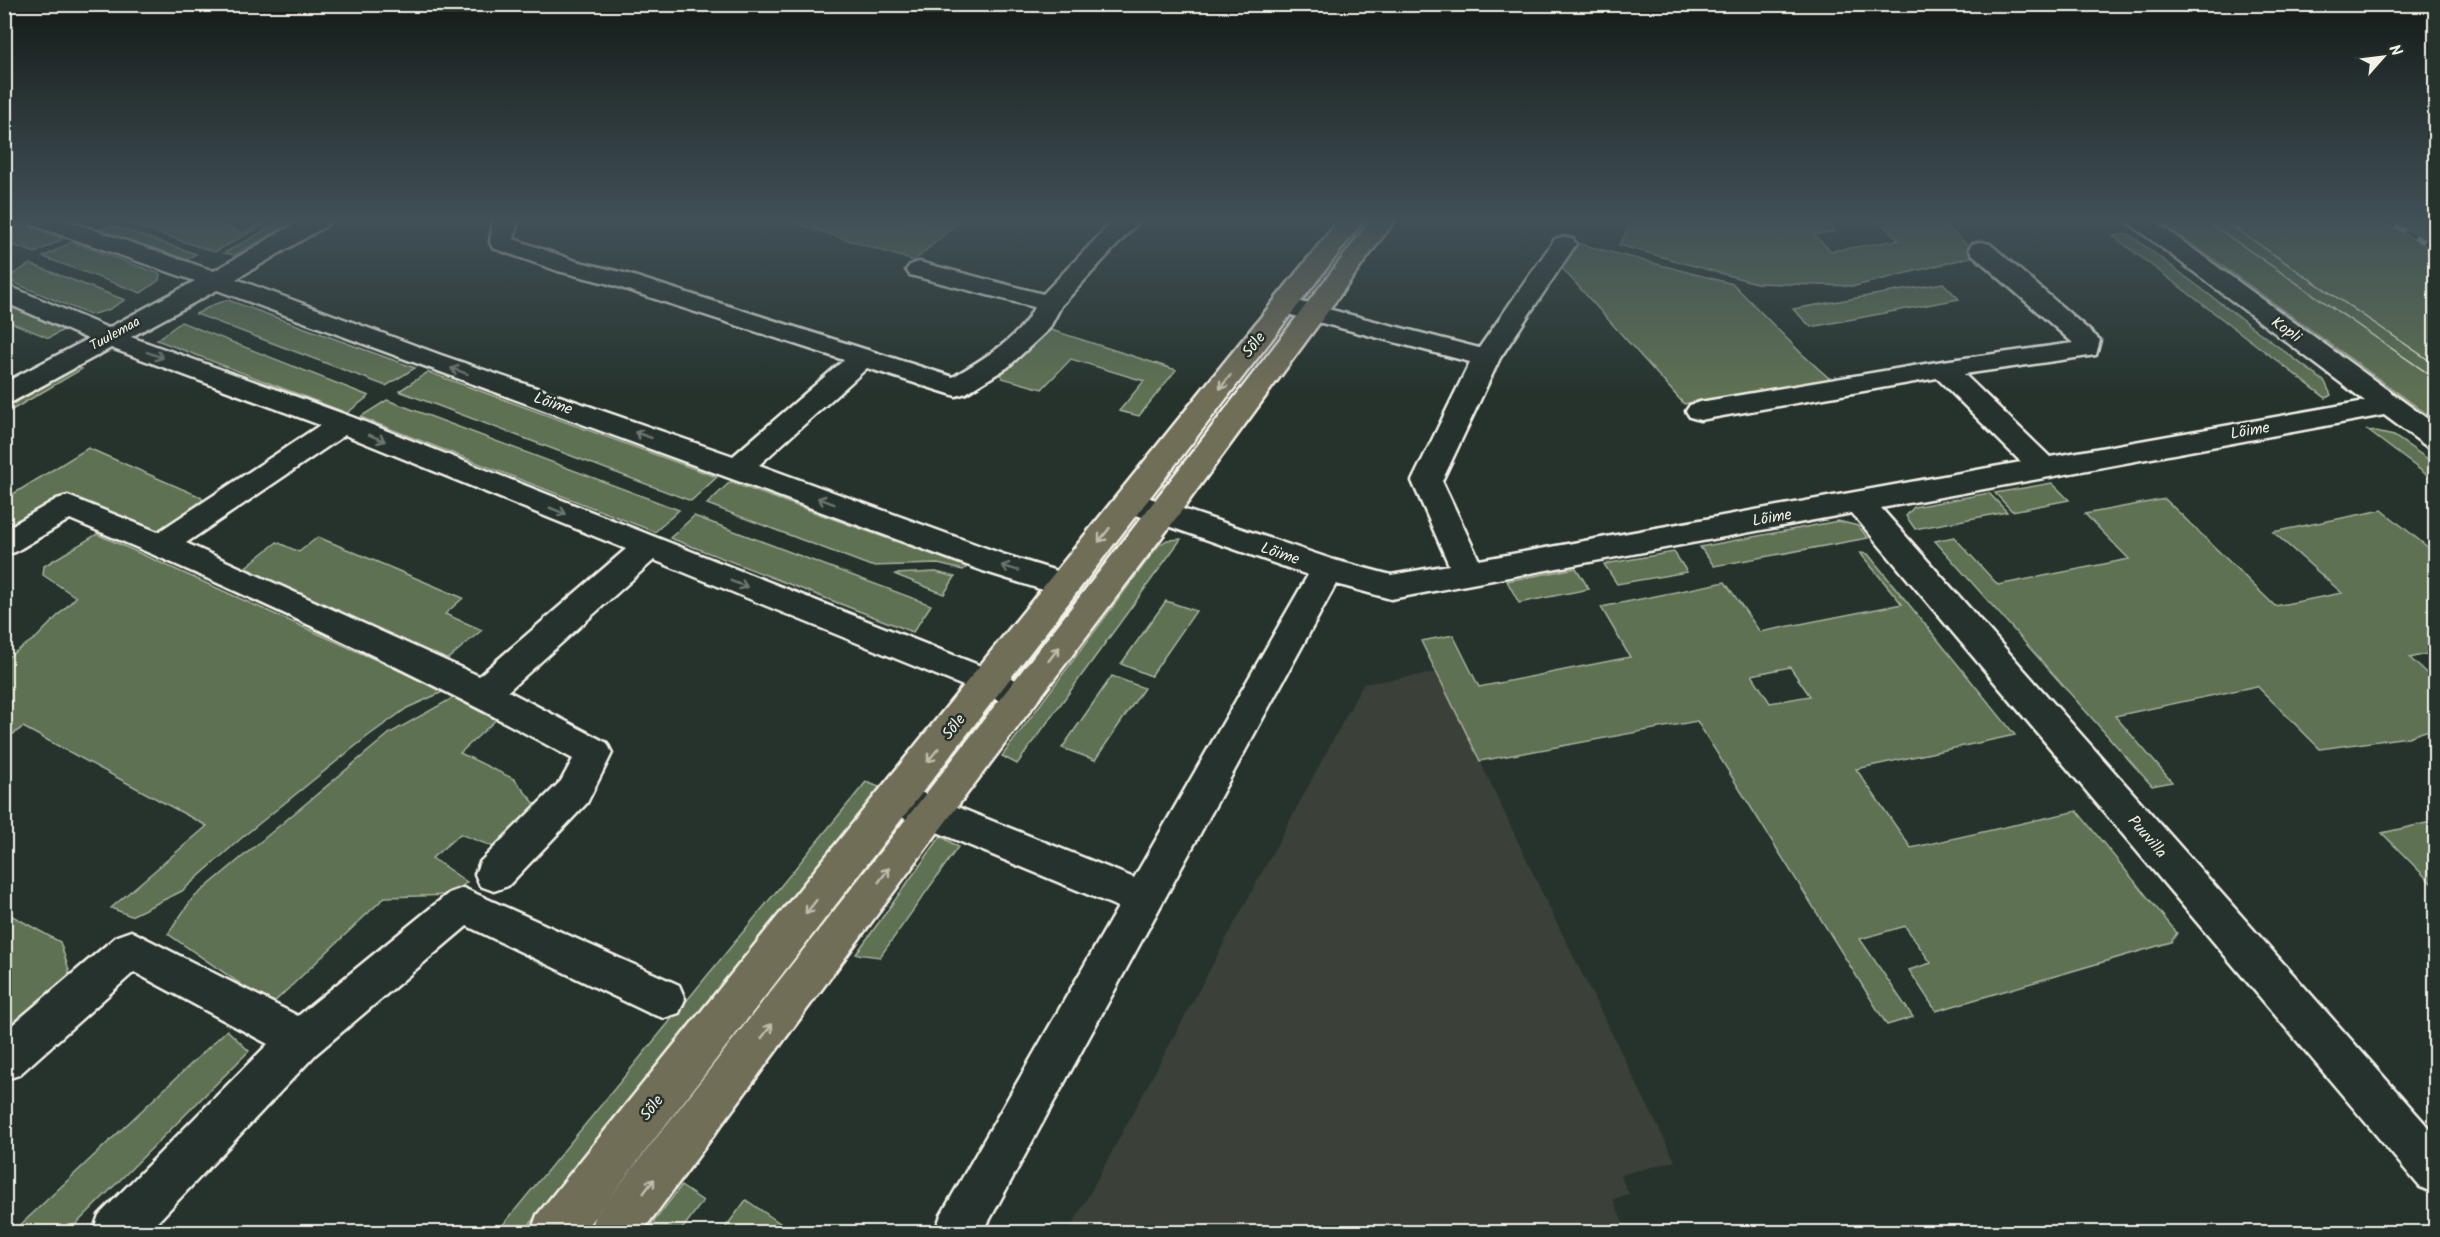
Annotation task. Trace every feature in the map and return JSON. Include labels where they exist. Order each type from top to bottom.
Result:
[{"type":"main road","name":"Sõle","points":[[613,1233],[931,813],[1163,514],[1300,310],[1319,278]]},
{"type":"main road","name":"Sõle","points":[[554,1233],[1130,502],[1330,278]]},
{"type":"street","name":"Lõime","points":[[209,278],[431,361],[738,468],[994,563],[1065,585]]},
{"type":"street","name":"Tuulemaa","points":[[4,395],[220,278]]},
{"type":"street","points":[[614,278],[861,359],[956,387],[998,361],[1040,323],[1049,303],[1073,278]]},
{"type":"street","points":[[949,278],[1049,303]]},
{"type":"street","points":[[1469,573],[1427,481],[1486,358],[1541,278]]},
{"type":"street","points":[[1700,411],[1943,369],[2086,349],[2087,340],[2014,278]]},
{"type":"street","name":"Kopli","points":[[2216,278],[2436,439]]},
{"type":"street","points":[[4,292],[109,338],[342,423],[648,548],[1022,696]]},
{"type":"street","points":[[1300,310],[1486,358]]},
{"type":"street","points":[[738,468],[861,359]]},
{"type":"street","points":[[1943,369],[2044,468]]},
{"type":"street","name":"Lõime","points":[[1130,502],[1327,570],[1391,587],[2390,405]]},
{"type":"street","points":[[161,545],[342,423]]},
{"type":"street","name":"Puuvilla","points":[[1859,502],[2436,1171]]},
{"type":"street","points":[[4,544],[68,506],[161,545],[483,693],[594,753],[574,792],[494,874]]},
{"type":"street","points":[[483,693],[648,548]]},
{"type":"street","points":[[958,1233],[1327,570]]},
{"type":"street","points":[[897,799],[1144,900]]},
{"type":"street","points":[[116,1233],[301,1040],[463,905],[664,999]]},
{"type":"street","points":[[4,1060],[131,949],[301,1040]]},
{"type":"shaded area","points":[[1438,672],[1547,903],[1675,1161],[1620,1175],[1629,1194],[1613,1199],[1627,1232],[1069,1232],[1363,684]]},
{"type":"green space","points":[[66,278],[125,300],[108,310],[90,315],[5,279]]},
{"type":"green space","points":[[99,278],[159,278],[141,293]]},
{"type":"green space","points":[[1571,278],[1709,278],[1733,284],[1830,379],[1684,404]]},
{"type":"green space","points":[[1737,278],[1888,278],[1855,286],[1756,283]]},
{"type":"green space","points":[[2168,278],[2187,278],[2325,382],[2331,395],[2326,398]]},
{"type":"green space","points":[[2239,278],[2435,278],[2435,420]]},
{"type":"green space","points":[[1943,283],[1959,299],[1811,327],[1793,309]]},
{"type":"green space","points":[[228,300],[415,368],[386,386],[196,314]]},
{"type":"green space","points":[[5,305],[65,329],[49,338],[5,320]]},
{"type":"green space","points":[[181,322],[369,396],[347,413],[157,340]]},
{"type":"green space","points":[[1042,327],[1176,370],[1139,416],[1119,411],[1144,381],[1071,359],[1042,389],[1002,378],[1000,373]]},
{"type":"green space","points":[[73,366],[82,369],[5,414],[4,405]]},
{"type":"green space","points":[[428,372],[717,477],[691,501],[399,391]]},
{"type":"green space","points":[[387,400],[679,510],[655,532],[360,417]]},
{"type":"green space","points":[[2367,430],[2394,436],[2435,464],[2435,481]]},
{"type":"green space","points":[[88,448],[201,497],[205,505],[165,531],[149,533],[72,496],[5,536],[5,499]]},
{"type":"green space","points":[[730,482],[967,567],[963,570],[938,564],[871,566],[707,504]]},
{"type":"green space","points":[[2052,483],[2069,500],[2012,511],[1995,493]]},
{"type":"green space","points":[[1989,493],[2007,512],[1915,529],[1906,516],[1914,507]]},
{"type":"green space","points":[[2165,499],[2275,606],[2342,593],[2273,532],[2382,510],[2435,553],[2435,652],[2410,658],[2435,681],[2435,728],[2408,737],[2320,749],[2257,686],[2115,716],[2172,782],[2152,786],[1935,541],[1954,537],[1998,585],[2129,559],[2085,514]]},
{"type":"green space","points":[[694,516],[931,605],[913,632],[670,538]]},
{"type":"green space","points":[[1838,521],[1858,526],[1868,538],[1714,566],[1700,547]]},
{"type":"green space","points":[[97,534],[445,691],[407,708],[368,736],[245,835],[182,891],[131,916],[111,908],[207,826],[23,727],[5,740],[5,659],[37,637],[76,597],[43,575],[44,566]]},
{"type":"green space","points":[[318,537],[463,598],[445,614],[482,630],[443,663],[238,573],[277,542],[299,552]]},
{"type":"green space","points":[[1181,539],[1017,764],[1002,756],[1158,546],[1167,540]]},
{"type":"green space","points":[[1674,552],[1687,572],[1617,584],[1604,564]]},
{"type":"green space","points":[[1860,553],[1868,554],[2015,735],[1856,769],[1911,848],[2077,811],[2177,933],[2171,942],[1936,1011],[1909,970],[1931,963],[1905,926],[1860,939],[1913,1017],[1887,1025],[1697,721],[1480,761],[1421,641],[1453,635],[1479,687],[1630,657],[1601,607],[1725,582],[1760,632],[1902,604]],"holes":[[[1790,667],[1810,696],[1770,703],[1752,675]]]},
{"type":"green space","points":[[1576,568],[1589,589],[1519,603],[1507,581]]},
{"type":"green space","points":[[936,572],[955,577],[944,594],[894,574]]},
{"type":"green space","points":[[1166,601],[1196,611],[1151,676],[1121,664]]},
{"type":"green space","points":[[1112,676],[1144,688],[1095,760],[1062,748]]},
{"type":"green space","points":[[456,696],[499,717],[460,753],[514,779],[535,804],[519,828],[494,847],[460,834],[432,858],[467,882],[452,895],[385,897],[271,1005],[168,934],[192,899],[390,733]]},
{"type":"green space","points":[[866,782],[882,788],[523,1232],[497,1232]]},
{"type":"green space","points":[[2436,821],[2435,887],[2382,833]]},
{"type":"green space","points":[[941,836],[958,847],[880,957],[856,954]]},
{"type":"green space","points":[[5,912],[60,942],[69,970],[67,985],[5,1042]]},
{"type":"green space","points":[[227,1030],[249,1051],[68,1232],[13,1232]]},
{"type":"green space","points":[[681,1186],[703,1201],[680,1232],[646,1232]]},
{"type":"green space","points":[[746,1200],[793,1232],[722,1232]]},
{"type":"tram line","points":[[2289,278],[2436,379]]},
{"type":"tram line","points":[[2308,278],[2436,365]]}]
